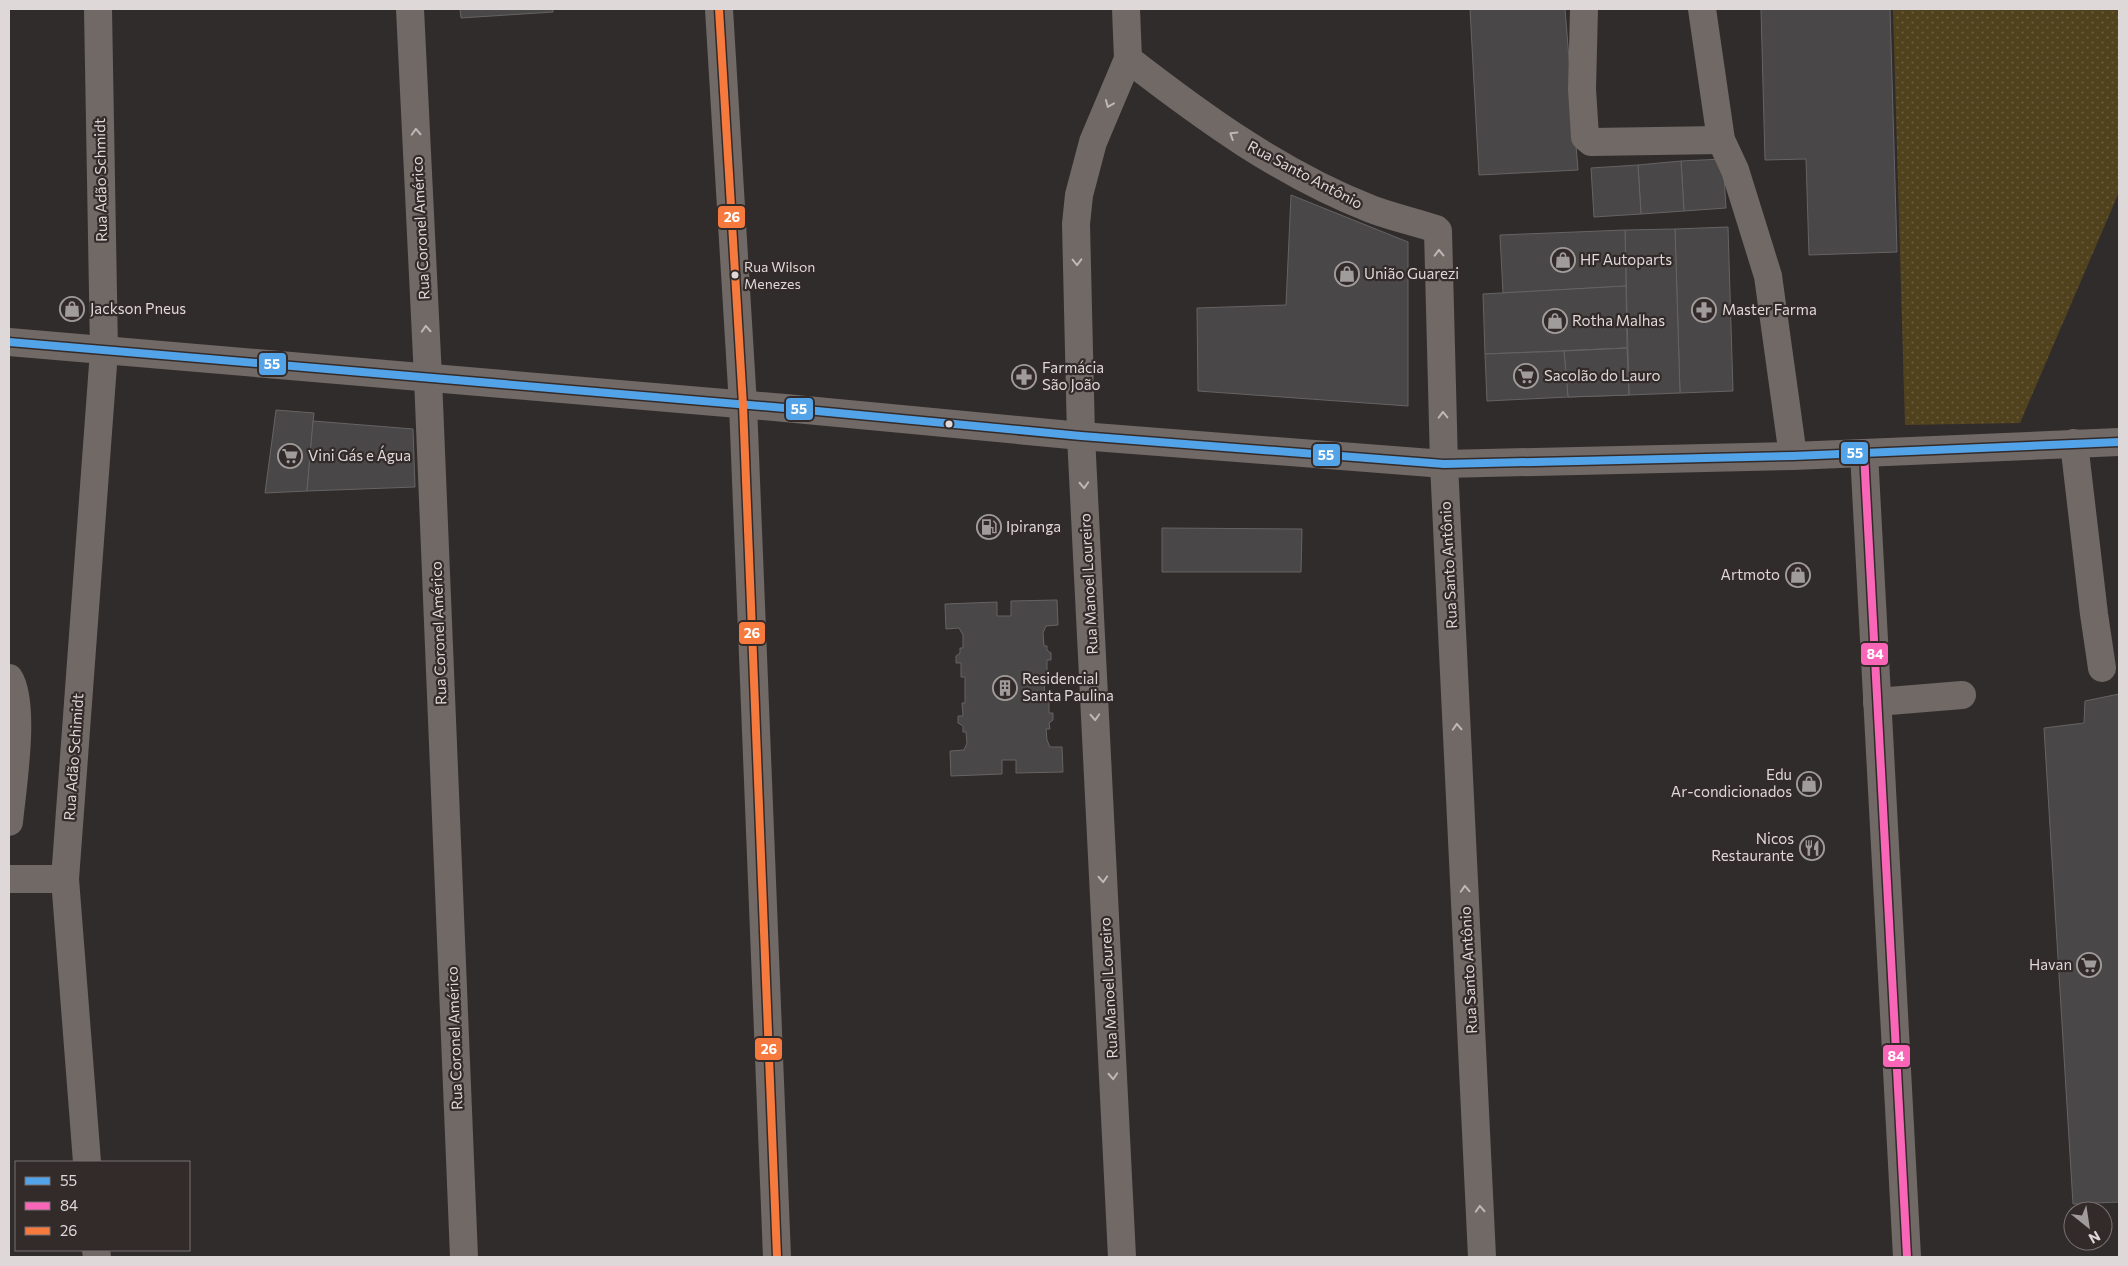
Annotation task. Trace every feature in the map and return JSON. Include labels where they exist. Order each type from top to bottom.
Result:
[{"type":"main road","points":[[9,342],[1081,436],[1444,464],[1793,456],[2119,442]]},
{"type":"street","name":"Rua Adão Schmidt","points":[[98,9],[104,351]]},
{"type":"street","name":"Rua Coronel Américo","points":[[410,9],[428,378],[464,1257]]},
{"type":"street","points":[[719,9],[743,405],[776,1257]]},
{"type":"street","name":"Rua Manoel Loureiro","points":[[1122,1257],[1081,436],[1076,224],[1079,195],[1093,142],[1128,59],[1126,9]]},
{"type":"street","points":[[1584,9],[1582,89],[1586,137],[1591,142],[1722,140]]},
{"type":"street","points":[[1702,9],[1722,140],[1735,170],[1768,276],[1793,456]]},
{"type":"street","name":"Rua Santo Antônio","points":[[1128,59],[1189,106],[1283,166],[1327,190],[1372,209],[1438,231],[1444,464],[1482,1257]]},
{"type":"street","name":"Rua Adão Schimidt","points":[[87,1161],[65,879],[104,351]]},
{"type":"street","points":[[2074,444],[2102,668]]},
{"type":"street","points":[[1864,453],[1907,1257]]},
{"type":"street","points":[[9,679],[14,688],[17,740],[9,822]]},
{"type":"street","points":[[1877,702],[1962,695]]},
{"type":"street","points":[[9,879],[65,879]]},
{"type":"shaded area","points":[[1893,9],[2119,9],[2119,192],[2020,423],[1905,425]]},
{"type":"building","points":[[460,9],[553,9],[553,12],[461,18]]},
{"type":"building","points":[[1470,9],[1565,9],[1578,170],[1479,175]]},
{"type":"building","points":[[1761,9],[1890,9],[1897,252],[1809,255],[1806,159],[1765,160]]},
{"type":"building","points":[[1723,159],[1726,208],[1684,211],[1681,161]]},
{"type":"building","points":[[1681,161],[1684,211],[1641,214],[1638,165]]},
{"type":"building","points":[[1638,165],[1641,214],[1594,217],[1591,168]]},
{"type":"building","name":"União Guarezi","points":[[1291,195],[1408,242],[1408,406],[1198,391],[1197,308],[1286,305]]},
{"type":"building","name":"Master Farma","points":[[1728,227],[1733,391],[1680,393],[1675,229]]},
{"type":"building","points":[[1675,229],[1680,393],[1629,395],[1625,230]]},
{"type":"building","name":"HF Autoparts","points":[[1625,230],[1626,286],[1503,293],[1500,235]]},
{"type":"building","name":"Rotha Malhas","points":[[1626,286],[1627,348],[1485,354],[1483,294]]},
{"type":"building","points":[[1627,348],[1629,395],[1568,397],[1564,351]]},
{"type":"building","points":[[1627,348],[1629,395],[1568,397],[1564,351]]},
{"type":"building","name":"Sacolão do Lauro","points":[[1564,351],[1568,397],[1487,401],[1485,354]]},
{"type":"building","name":"Vini Gás e Água","points":[[276,410],[314,413],[307,491],[265,493]]},
{"type":"building","points":[[313,421],[413,429],[415,487],[307,491]]},
{"type":"building","points":[[1162,528],[1302,529],[1301,572],[1162,572]]},
{"type":"building","name":"Residencial Santa Paulina","points":[[1057,600],[1058,625],[1046,626],[1043,633],[1044,646],[1047,646],[1047,650],[1051,653],[1051,660],[1047,660],[1047,675],[1044,674],[1045,699],[1049,699],[1049,713],[1053,713],[1053,720],[1049,723],[1050,729],[1046,729],[1047,740],[1050,747],[1062,747],[1063,772],[1016,773],[1016,760],[1002,760],[1002,774],[951,776],[950,751],[964,750],[967,743],[966,732],[963,732],[963,726],[958,723],[958,716],[963,716],[962,703],[965,703],[965,677],[961,677],[961,663],[956,663],[956,656],[960,653],[960,648],[963,648],[963,635],[959,628],[946,629],[945,604],[997,602],[997,616],[1011,616],[1011,601]]},
{"type":"building","name":"Havan","points":[[2119,694],[2119,1202],[2073,1201],[2044,728],[2084,723],[2085,701]]},
{"type":"transit line","name":"26","points":[[719,9],[743,405],[777,1257]]},
{"type":"transit line","name":"55","points":[[9,342],[785,408],[1081,436],[1444,464],[1793,456],[2119,442]]},
{"type":"transit line","name":"84","points":[[1864,453],[1907,1257]]},
{"type":"place","name":"HF Autoparts","points":[[1563,260]]},
{"type":"place","name":"União Guarezi","points":[[1347,274]]},
{"type":"place","name":"Rua Wilson Menezes","points":[[735,275]]},
{"type":"place","name":"Jackson Pneus","points":[[72,309]]},
{"type":"place","name":"Master Farma","points":[[1704,310]]},
{"type":"place","name":"Rotha Malhas","points":[[1555,321]]},
{"type":"place","name":"Sacolão do Lauro","points":[[1526,376]]},
{"type":"place","name":"Farmácia São João","points":[[1024,377]]},
{"type":"place","name":"Vini Gás e Água","points":[[290,456]]},
{"type":"place","name":"Ipiranga","points":[[989,527]]},
{"type":"place","name":"Artmoto","points":[[1798,575]]},
{"type":"place","name":"Residencial Santa Paulina","points":[[1005,688]]},
{"type":"place","name":"Edu Ar-condicionados","points":[[1809,784]]},
{"type":"place","name":"Nicos Restaurante","points":[[1812,848]]},
{"type":"place","name":"Havan","points":[[2089,965]]}]
